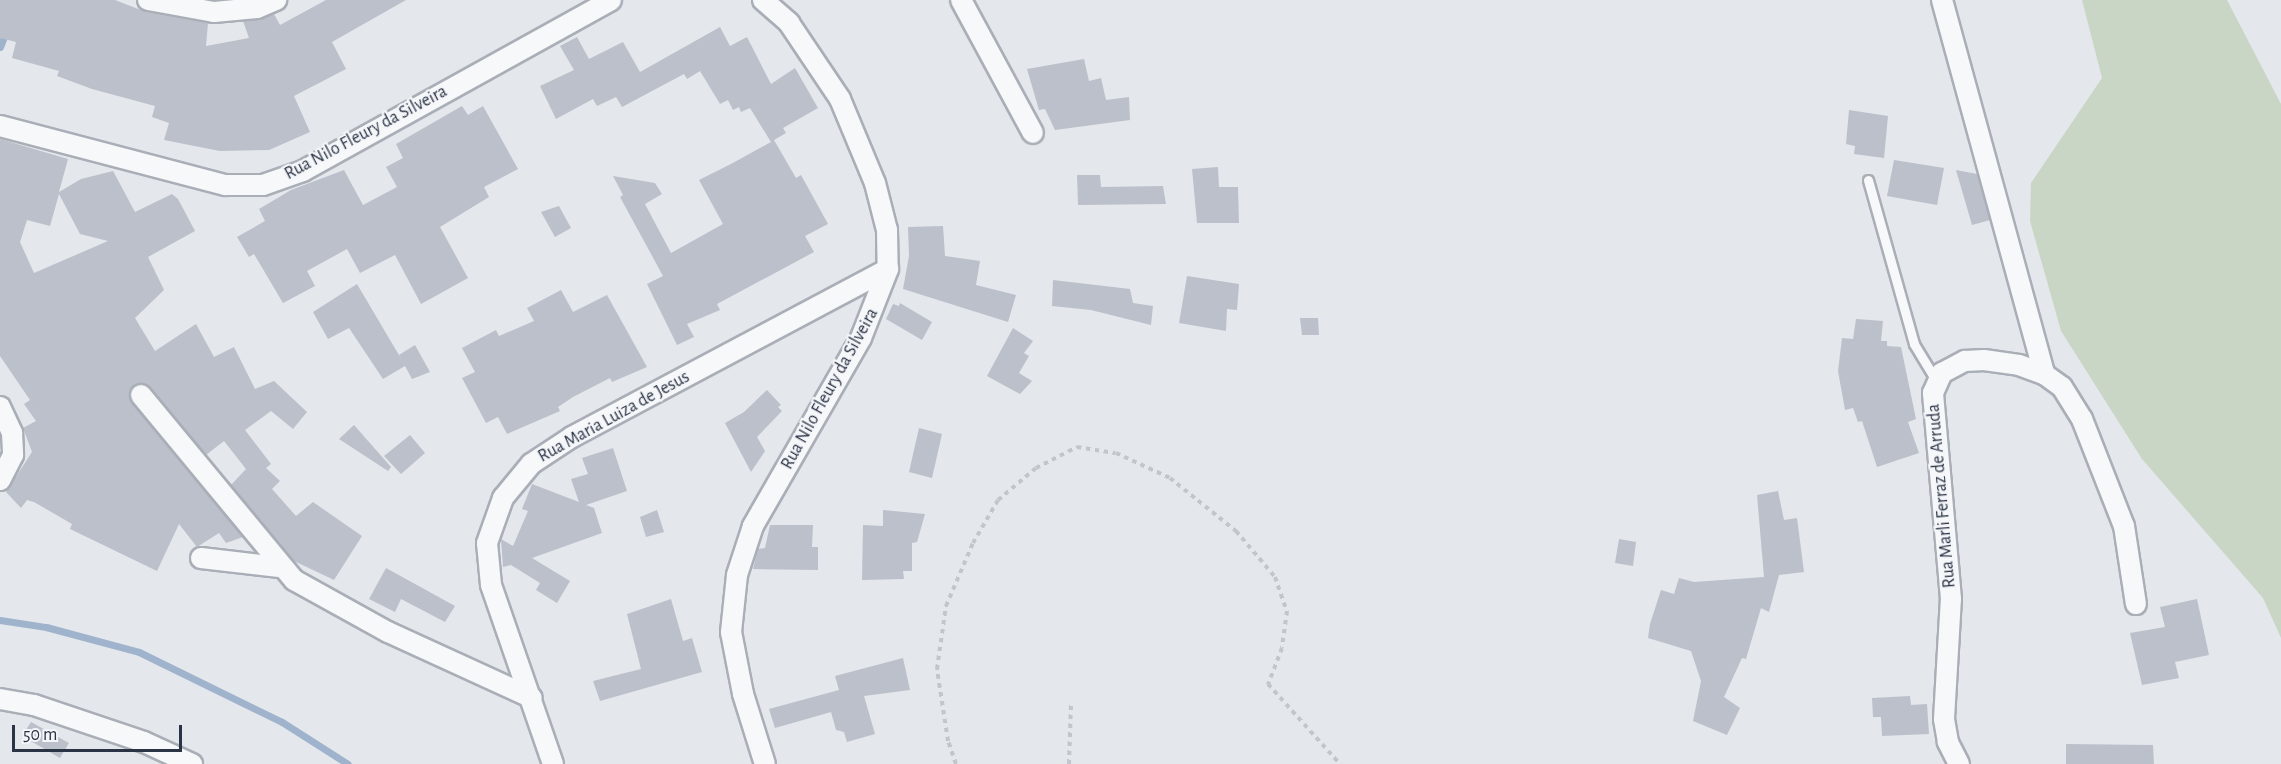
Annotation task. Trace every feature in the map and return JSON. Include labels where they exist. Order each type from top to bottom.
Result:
[{"type":"street","points":[[148,0],[214,12],[257,8],[276,0]]},
{"type":"street","name":"Rua Nilo Fleury da Silveira","points":[[0,126],[225,185],[263,185],[303,171],[611,0]]},
{"type":"street","name":"Rua Nilo Fleury da Silveira","points":[[763,0],[789,22],[840,99],[875,183],[887,230],[888,269],[861,338],[753,526],[736,574],[731,632],[743,694],[765,764]]},
{"type":"street","points":[[961,0],[1033,133]]},
{"type":"street","points":[[1942,0],[2044,374]]},
{"type":"street","name":"Rua Maria Luiza de Jesus","points":[[553,764],[491,585],[487,543],[503,498],[531,464],[572,437],[888,269]]},
{"type":"street","name":"Rua Marli Ferraz de Arruda","points":[[1959,764],[1947,742],[1944,719],[1951,599],[1934,417],[1937,382],[1953,365],[1965,361],[2019,365],[2044,374],[2069,397],[2103,469],[2124,526],[2136,604]]},
{"type":"street","points":[[141,395],[233,503],[279,567],[318,597],[532,698]]},
{"type":"street","points":[[0,407],[12,433],[13,455],[0,480]]},
{"type":"street","points":[[201,558],[279,567]]},
{"type":"street","points":[[0,699],[34,705],[144,742],[192,764]]},
{"type":"lane","points":[[1868,180],[1914,344],[1937,382]]},
{"type":"path","points":[[956,764],[948,741],[937,669],[946,606],[973,543],[998,500],[1036,468],[1077,447],[1116,453],[1170,478],[1236,531],[1275,577],[1287,611],[1282,648],[1268,684],[1340,764]]},
{"type":"path","points":[[1069,764],[1071,704]]},
{"type":"green space","points":[[2082,0],[2227,0],[2281,104],[2281,638],[2263,598],[2142,459],[2061,331],[2030,221],[2031,183],[2102,78]]},
{"type":"building","points":[[0,0],[115,0],[146,12],[208,23],[206,46],[249,38],[243,21],[274,14],[280,25],[326,0],[406,0],[332,42],[346,69],[294,96],[310,132],[269,150],[220,151],[164,140],[169,123],[152,117],[155,106],[92,89],[57,76],[59,71],[12,58],[16,42],[0,38]]},
{"type":"building","points":[[720,27],[730,46],[747,37],[771,84],[795,68],[818,108],[783,128],[786,133],[774,140],[796,178],[801,175],[828,224],[805,236],[814,252],[717,304],[720,310],[687,324],[694,337],[677,345],[647,284],[663,276],[620,197],[623,195],[613,176],[655,183],[662,194],[645,204],[671,253],[723,224],[699,180],[771,142],[750,108],[741,112],[739,107],[733,110],[728,100],[720,104],[700,71],[687,79],[684,74],[622,107],[616,97],[597,106],[593,99],[556,119],[540,86],[574,70],[560,46],[577,37],[589,59],[623,42],[640,72]]},
{"type":"building","points":[[1084,59],[1089,81],[1101,78],[1106,100],[1129,97],[1130,120],[1055,130],[1045,109],[1039,110],[1027,69]]},
{"type":"building","points":[[462,106],[468,115],[483,106],[518,169],[484,187],[489,197],[440,227],[468,278],[421,304],[395,255],[360,273],[347,249],[307,271],[315,286],[283,303],[254,254],[249,257],[237,237],[265,221],[259,209],[291,190],[344,170],[363,205],[397,187],[386,167],[403,158],[396,144]]},
{"type":"building","points":[[1849,110],[1888,116],[1884,158],[1854,154],[1855,146],[1846,144]]},
{"type":"building","points":[[0,139],[68,159],[59,192],[81,179],[113,171],[135,212],[172,194],[178,199],[195,231],[148,257],[164,290],[135,318],[155,351],[196,324],[214,357],[234,347],[255,389],[274,381],[307,412],[293,429],[271,411],[245,430],[271,464],[266,468],[280,481],[272,489],[296,516],[313,502],[362,536],[334,580],[294,561],[231,485],[246,469],[224,441],[206,455],[145,384],[130,390],[132,403],[243,537],[226,543],[219,533],[197,547],[179,524],[157,571],[70,529],[72,524],[34,502],[27,500],[21,508],[6,492],[32,452],[23,428],[36,421],[24,404],[30,400],[0,356]],"holes":[[[59,194],[80,234],[108,241],[34,273],[20,242],[27,220],[50,226]]]},
{"type":"building","points":[[1894,160],[1944,168],[1937,205],[1887,196]]},
{"type":"building","points":[[1218,167],[1219,187],[1238,187],[1239,223],[1197,223],[1192,169]]},
{"type":"building","points":[[1956,170],[1977,174],[1990,220],[1972,225]]},
{"type":"building","points":[[1077,175],[1100,175],[1101,187],[1163,186],[1166,204],[1078,205]]},
{"type":"building","points":[[559,206],[571,228],[555,237],[541,212]]},
{"type":"building","points":[[943,226],[945,256],[980,261],[976,285],[1016,295],[1008,322],[903,289],[909,256],[908,227]]},
{"type":"building","points":[[1187,276],[1239,284],[1237,310],[1227,309],[1226,331],[1179,323]]},
{"type":"building","points":[[1053,280],[1130,289],[1133,303],[1153,306],[1151,325],[1091,310],[1052,306]]},
{"type":"building","points":[[357,284],[403,362],[399,355],[415,345],[430,372],[412,379],[405,366],[383,379],[349,328],[328,339],[313,312]]},
{"type":"building","points":[[561,290],[573,312],[607,295],[647,367],[612,382],[610,378],[573,397],[558,407],[560,411],[507,434],[498,417],[486,423],[462,378],[475,372],[462,348],[496,330],[499,336],[534,321],[527,308]]},
{"type":"building","points":[[900,303],[932,322],[922,340],[886,319],[893,304],[899,306]]},
{"type":"building","points":[[1300,318],[1318,318],[1319,335],[1302,335]]},
{"type":"building","points":[[1856,319],[1883,321],[1881,341],[1887,341],[1887,346],[1901,347],[1916,419],[1908,422],[1919,453],[1877,467],[1862,421],[1858,422],[1853,408],[1845,410],[1838,371],[1842,338],[1853,339]]},
{"type":"building","points":[[1013,328],[1033,341],[1024,353],[1029,356],[1019,373],[1032,381],[1020,394],[987,376]]},
{"type":"building","points":[[767,390],[781,405],[778,407],[782,411],[757,437],[765,451],[751,472],[725,423],[744,412]]},
{"type":"building","points":[[354,425],[391,467],[388,471],[339,439]]},
{"type":"building","points":[[919,428],[942,434],[932,478],[909,472]]},
{"type":"building","points":[[410,435],[425,453],[401,474],[384,456]]},
{"type":"building","points":[[613,448],[627,491],[586,505],[594,508],[602,533],[532,558],[570,581],[557,603],[536,590],[540,583],[511,565],[503,567],[501,539],[513,546],[528,511],[522,509],[532,484],[579,502],[571,479],[588,474],[582,458]]},
{"type":"building","points":[[1778,491],[1784,520],[1797,518],[1804,572],[1779,575],[1769,612],[1761,608],[1746,659],[1742,658],[1724,697],[1740,708],[1727,735],[1693,721],[1701,681],[1691,651],[1648,638],[1650,624],[1661,590],[1674,594],[1679,578],[1694,582],[1764,577],[1757,495]]},
{"type":"building","points":[[657,510],[664,532],[646,537],[640,517]]},
{"type":"building","points":[[883,510],[925,514],[917,542],[912,543],[912,571],[903,571],[904,579],[862,580],[863,525],[883,526]]},
{"type":"building","points":[[770,525],[813,525],[812,547],[818,547],[818,570],[753,569],[758,549],[765,548]]},
{"type":"building","points":[[1619,539],[1636,542],[1633,566],[1615,563]]},
{"type":"building","points":[[386,568],[455,606],[445,622],[401,599],[395,612],[369,599]]},
{"type":"building","points":[[671,599],[683,641],[692,638],[702,672],[600,701],[593,681],[641,669],[627,614]]},
{"type":"building","points":[[2197,599],[2209,655],[2175,662],[2179,678],[2142,685],[2130,633],[2165,627],[2160,607]]},
{"type":"building","points":[[903,658],[910,690],[864,696],[875,734],[847,742],[844,732],[836,730],[831,712],[775,728],[769,709],[839,690],[835,676]]},
{"type":"building","points":[[1910,696],[1911,705],[1927,704],[1929,734],[1882,736],[1881,717],[1873,717],[1872,698]]},
{"type":"building","points":[[31,722],[69,743],[60,758],[22,736]]},
{"type":"building","points":[[2066,744],[2153,745],[2154,764],[2066,764]]},
{"type":"waterway","points":[[0,47],[6,31]]},
{"type":"waterway","points":[[0,620],[46,627],[139,652],[282,722],[348,764]]}]
